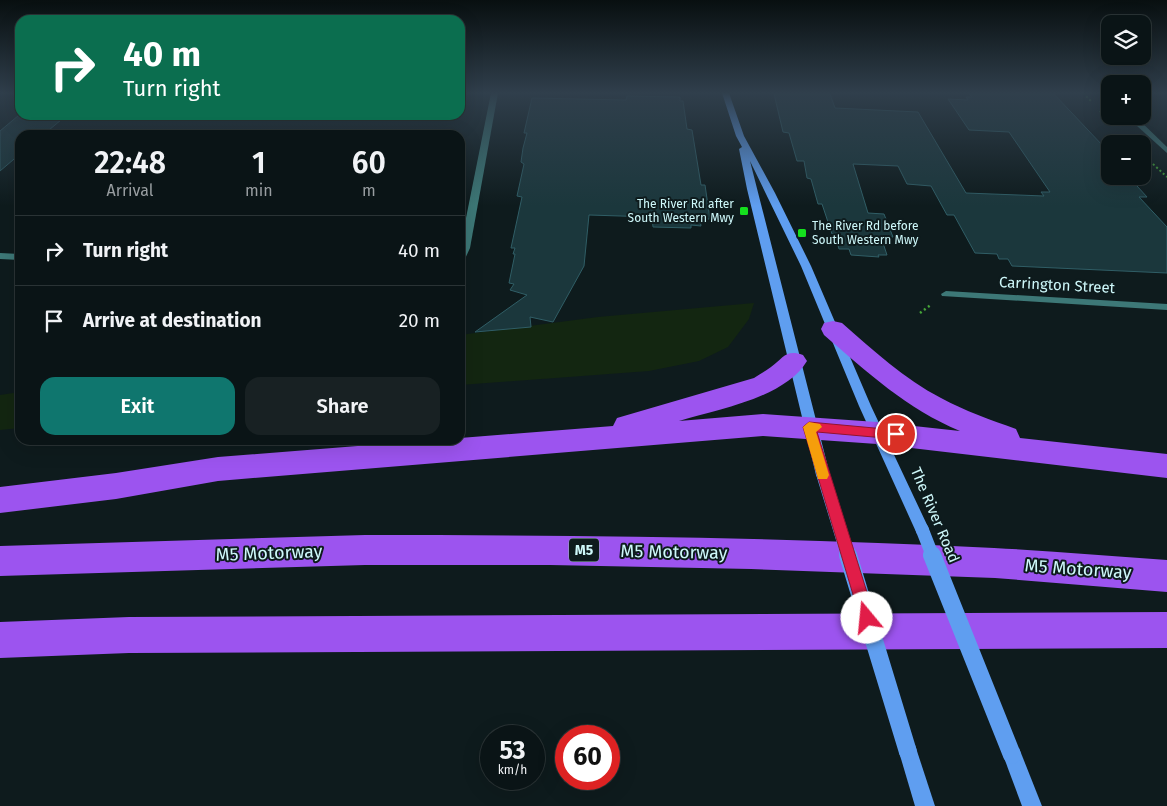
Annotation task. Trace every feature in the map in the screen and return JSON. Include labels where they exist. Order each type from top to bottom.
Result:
[{"type":"highway","points":[[833,329],[894,381],[921,400],[950,415],[1041,450]]},
{"type":"highway","points":[[583,441],[682,408],[762,385],[782,373],[794,361]]},
{"type":"highway","points":[[0,500],[116,486],[218,468],[583,441],[763,425],[877,433],[1041,450],[1167,466]]},
{"type":"highway","name":"M5 Motorway","points":[[0,561],[365,550],[550,550],[751,554],[996,563],[1167,576]]},
{"type":"highway","points":[[0,640],[159,635],[1167,630]]},
{"type":"main road","name":"The River Road","points":[[738,131],[809,427],[925,806]]},
{"type":"main road","name":"The River Road","points":[[740,136],[771,193],[833,329],[877,433],[898,474],[1032,806]]},
{"type":"street","points":[[465,248],[488,131]]},
{"type":"street","points":[[1145,131],[1167,151]]},
{"type":"street","points":[[0,256],[15,257]]},
{"type":"street","name":"Carrington Street","points":[[946,294],[1167,307]]},
{"type":"green space","points":[[754,303],[749,319],[728,347],[699,361],[649,371],[465,385],[465,334],[598,317]]},
{"type":"green space","points":[[15,393],[15,428],[0,430],[0,395]]},
{"type":"building","points":[[0,131],[15,131],[15,158],[0,171]]},
{"type":"building","points":[[525,131],[692,131],[701,185],[705,185],[710,219],[700,219],[701,226],[691,225],[691,228],[653,227],[652,217],[589,215],[584,266],[553,322],[530,317],[531,327],[475,332],[527,295],[510,290],[514,284],[509,283],[515,254],[513,254],[515,248],[511,248],[522,197],[517,196],[524,164],[521,162],[527,133],[524,133]]},
{"type":"building","points":[[783,131],[929,131],[966,193],[1044,196],[1041,192],[1050,192],[1009,132],[981,131],[1089,131],[1101,144],[1101,185],[1136,185],[1147,197],[1139,197],[1167,227],[1167,273],[1012,266],[1008,259],[999,259],[997,254],[975,253],[954,215],[947,215],[931,186],[907,184],[898,166],[853,164],[868,213],[884,214],[893,237],[881,237],[887,255],[878,255],[879,257],[851,255],[849,249],[839,249],[835,234],[832,234],[822,204],[818,204],[811,179],[807,178],[804,161],[797,161],[789,133]]},
{"type":"slow traffic","points":[[816,427],[809,427],[823,475]]},
{"type":"place","name":"The River Rd after South Western Mwy","points":[[744,211]]},
{"type":"place","name":"The River Rd before South Western Mwy","points":[[802,233]]},
{"type":"route","points":[[867,618],[809,427],[896,434]]}]
